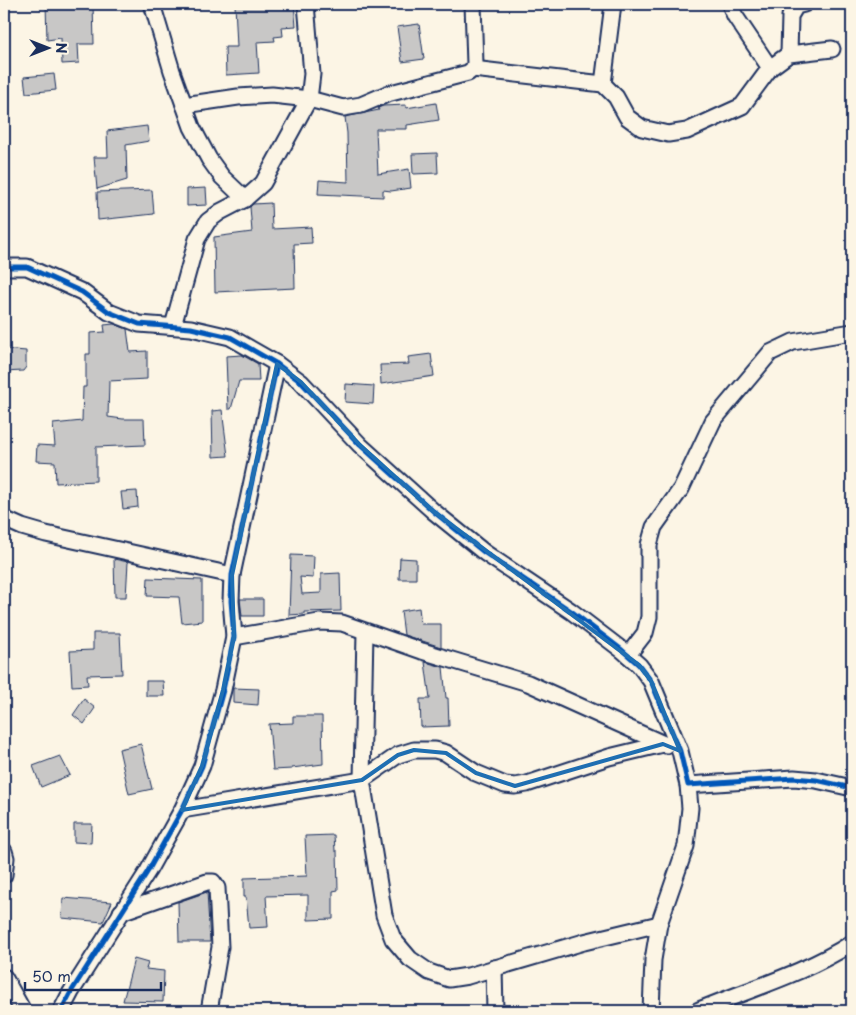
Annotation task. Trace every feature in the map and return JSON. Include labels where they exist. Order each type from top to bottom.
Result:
[{"type":"street","points":[[152,4],[192,128],[209,159],[222,177],[245,199]]},
{"type":"street","points":[[173,326],[197,239],[208,220],[245,199],[263,183],[309,99],[312,74],[306,4]]},
{"type":"street","points":[[184,104],[272,95],[309,99],[343,108],[361,104],[387,94],[468,73],[475,64],[473,4]]},
{"type":"street","points":[[603,84],[614,4]]},
{"type":"street","points":[[732,4],[735,16],[770,68]]},
{"type":"street","points":[[789,54],[790,16],[796,6],[804,4]]},
{"type":"street","points":[[473,69],[603,84],[616,97],[627,117],[642,128],[668,134],[687,131],[742,106],[770,68],[789,54],[832,49]]},
{"type":"street","points":[[4,267],[27,267],[82,292],[109,312],[139,324],[191,328],[230,337],[277,364],[301,382],[360,444],[434,511],[485,553],[571,611],[639,665],[651,681],[680,751],[688,785],[690,808],[686,846],[659,924],[652,960],[651,1011]]},
{"type":"street","points":[[628,655],[645,632],[649,617],[649,545],[654,527],[681,489],[713,421],[770,353],[793,342],[852,332]]},
{"type":"street","points":[[61,1011],[71,992],[148,871],[182,810],[202,766],[224,690],[234,637],[231,601],[232,575],[277,364]]},
{"type":"street","points":[[4,519],[46,534],[232,575]]},
{"type":"street","points":[[234,637],[319,622],[342,623],[422,651],[528,683],[680,751]]},
{"type":"street","points":[[365,632],[362,780],[384,914],[393,939],[410,959],[429,972],[449,979],[468,976],[584,942],[659,924]]},
{"type":"street","points":[[182,810],[362,780],[398,755],[414,750],[446,753],[476,773],[504,784],[515,786],[663,744]]},
{"type":"street","points":[[688,785],[794,778],[816,780],[852,788]]},
{"type":"street","points":[[4,851],[6,858],[4,875]]},
{"type":"street","points":[[121,912],[207,882],[214,882],[217,888],[220,947],[210,1011]]},
{"type":"street","points":[[697,1011],[826,959],[852,943]]},
{"type":"street","points":[[494,968],[495,1011]]},
{"type":"street","points":[[4,977],[23,1011]]},
{"type":"highlighted area","points":[[277,364],[301,382],[360,445],[433,511],[639,665],[651,681],[680,751],[663,744],[515,786],[476,773],[446,753],[414,750],[398,755],[362,780],[182,810],[202,766],[223,690],[234,637],[232,575]]},
{"type":"building","points":[[46,4],[93,4],[94,44],[78,44],[79,63],[62,64],[61,38],[47,40]]},
{"type":"building","points":[[235,4],[294,4],[296,26],[282,27],[283,36],[274,37],[275,41],[257,42],[259,73],[226,75],[225,47],[237,47]]},
{"type":"building","points":[[419,24],[424,59],[402,62],[397,27]]},
{"type":"building","points":[[54,74],[56,90],[26,93],[24,77]]},
{"type":"building","points":[[436,103],[439,120],[407,125],[407,129],[376,129],[378,174],[409,169],[411,188],[391,191],[383,190],[383,197],[318,194],[319,180],[348,182],[345,117],[379,110],[378,108],[383,106],[406,105],[406,108]]},
{"type":"building","points":[[147,126],[149,141],[126,145],[127,180],[97,189],[94,157],[108,157],[107,131]]},
{"type":"building","points":[[437,153],[438,173],[413,174],[412,154]]},
{"type":"building","points":[[206,188],[207,205],[187,206],[187,189]]},
{"type":"building","points":[[152,190],[154,214],[98,220],[97,192]]},
{"type":"building","points":[[271,203],[272,229],[311,227],[312,243],[294,244],[295,288],[215,292],[214,237],[252,232],[250,207],[253,204]]},
{"type":"building","points":[[114,324],[127,329],[130,352],[147,351],[147,379],[109,381],[108,417],[144,419],[145,445],[96,447],[96,481],[56,483],[55,462],[36,461],[37,445],[55,446],[53,424],[82,421],[83,387],[86,387],[86,354],[90,354],[90,333],[105,332],[104,325]]},
{"type":"building","points":[[4,349],[26,351],[26,367],[23,371],[4,372]]},
{"type":"building","points":[[431,354],[434,376],[381,384],[380,365],[409,364],[408,357]]},
{"type":"building","points":[[242,355],[258,364],[259,381],[239,381],[231,409],[228,409],[226,356]]},
{"type":"building","points":[[346,384],[374,386],[373,404],[345,402]]},
{"type":"building","points":[[222,410],[228,456],[213,457],[212,411]]},
{"type":"building","points":[[137,491],[138,507],[123,509],[121,492]]},
{"type":"building","points":[[291,555],[314,556],[313,578],[300,577],[302,594],[321,593],[321,574],[340,573],[341,611],[304,612],[304,614],[289,615]]},
{"type":"building","points":[[400,558],[416,559],[416,579],[399,579]]},
{"type":"building","points":[[114,559],[128,562],[126,597],[115,597]]},
{"type":"building","points":[[148,578],[202,580],[202,621],[182,623],[179,597],[147,596]]},
{"type":"building","points":[[240,599],[263,599],[263,616],[242,616]]},
{"type":"building","points":[[419,608],[421,624],[441,624],[441,647],[404,635],[401,611]]},
{"type":"building","points":[[93,633],[120,633],[122,674],[87,675],[88,685],[72,686],[70,651],[93,650]]},
{"type":"building","points":[[425,662],[443,667],[446,698],[448,698],[449,726],[421,727],[420,699],[430,699]]},
{"type":"building","points":[[146,681],[163,681],[164,696],[146,696]]},
{"type":"building","points":[[233,688],[259,689],[258,705],[233,703]]},
{"type":"building","points":[[84,699],[95,708],[84,724],[73,715]]},
{"type":"building","points":[[293,716],[322,716],[323,764],[273,770],[269,724],[293,723]]},
{"type":"building","points":[[141,744],[152,789],[129,794],[119,749]]},
{"type":"building","points":[[60,756],[70,775],[41,787],[33,766]]},
{"type":"building","points":[[74,824],[92,824],[91,843],[74,842]]},
{"type":"building","points":[[334,835],[335,851],[337,851],[338,890],[333,891],[333,919],[308,920],[308,895],[266,896],[268,927],[249,928],[246,897],[244,897],[244,878],[307,876],[305,836]]},
{"type":"building","points":[[207,892],[210,942],[179,942],[178,902]]},
{"type":"building","points":[[63,898],[112,902],[103,922],[62,918]]},
{"type":"building","points":[[134,959],[148,963],[146,969],[164,971],[163,1002],[123,1001]]},
{"type":"cycle path","points":[[4,267],[27,267],[82,292],[109,312],[139,324],[191,328],[230,337],[277,364],[301,382],[360,445],[433,511],[485,553],[571,611],[639,665],[651,681],[680,751],[688,785],[794,778],[816,780],[852,788]]},
{"type":"cycle path","points":[[61,1011],[71,992],[148,871],[182,810],[202,766],[223,690],[234,637],[231,601],[232,575],[277,364]]}]
